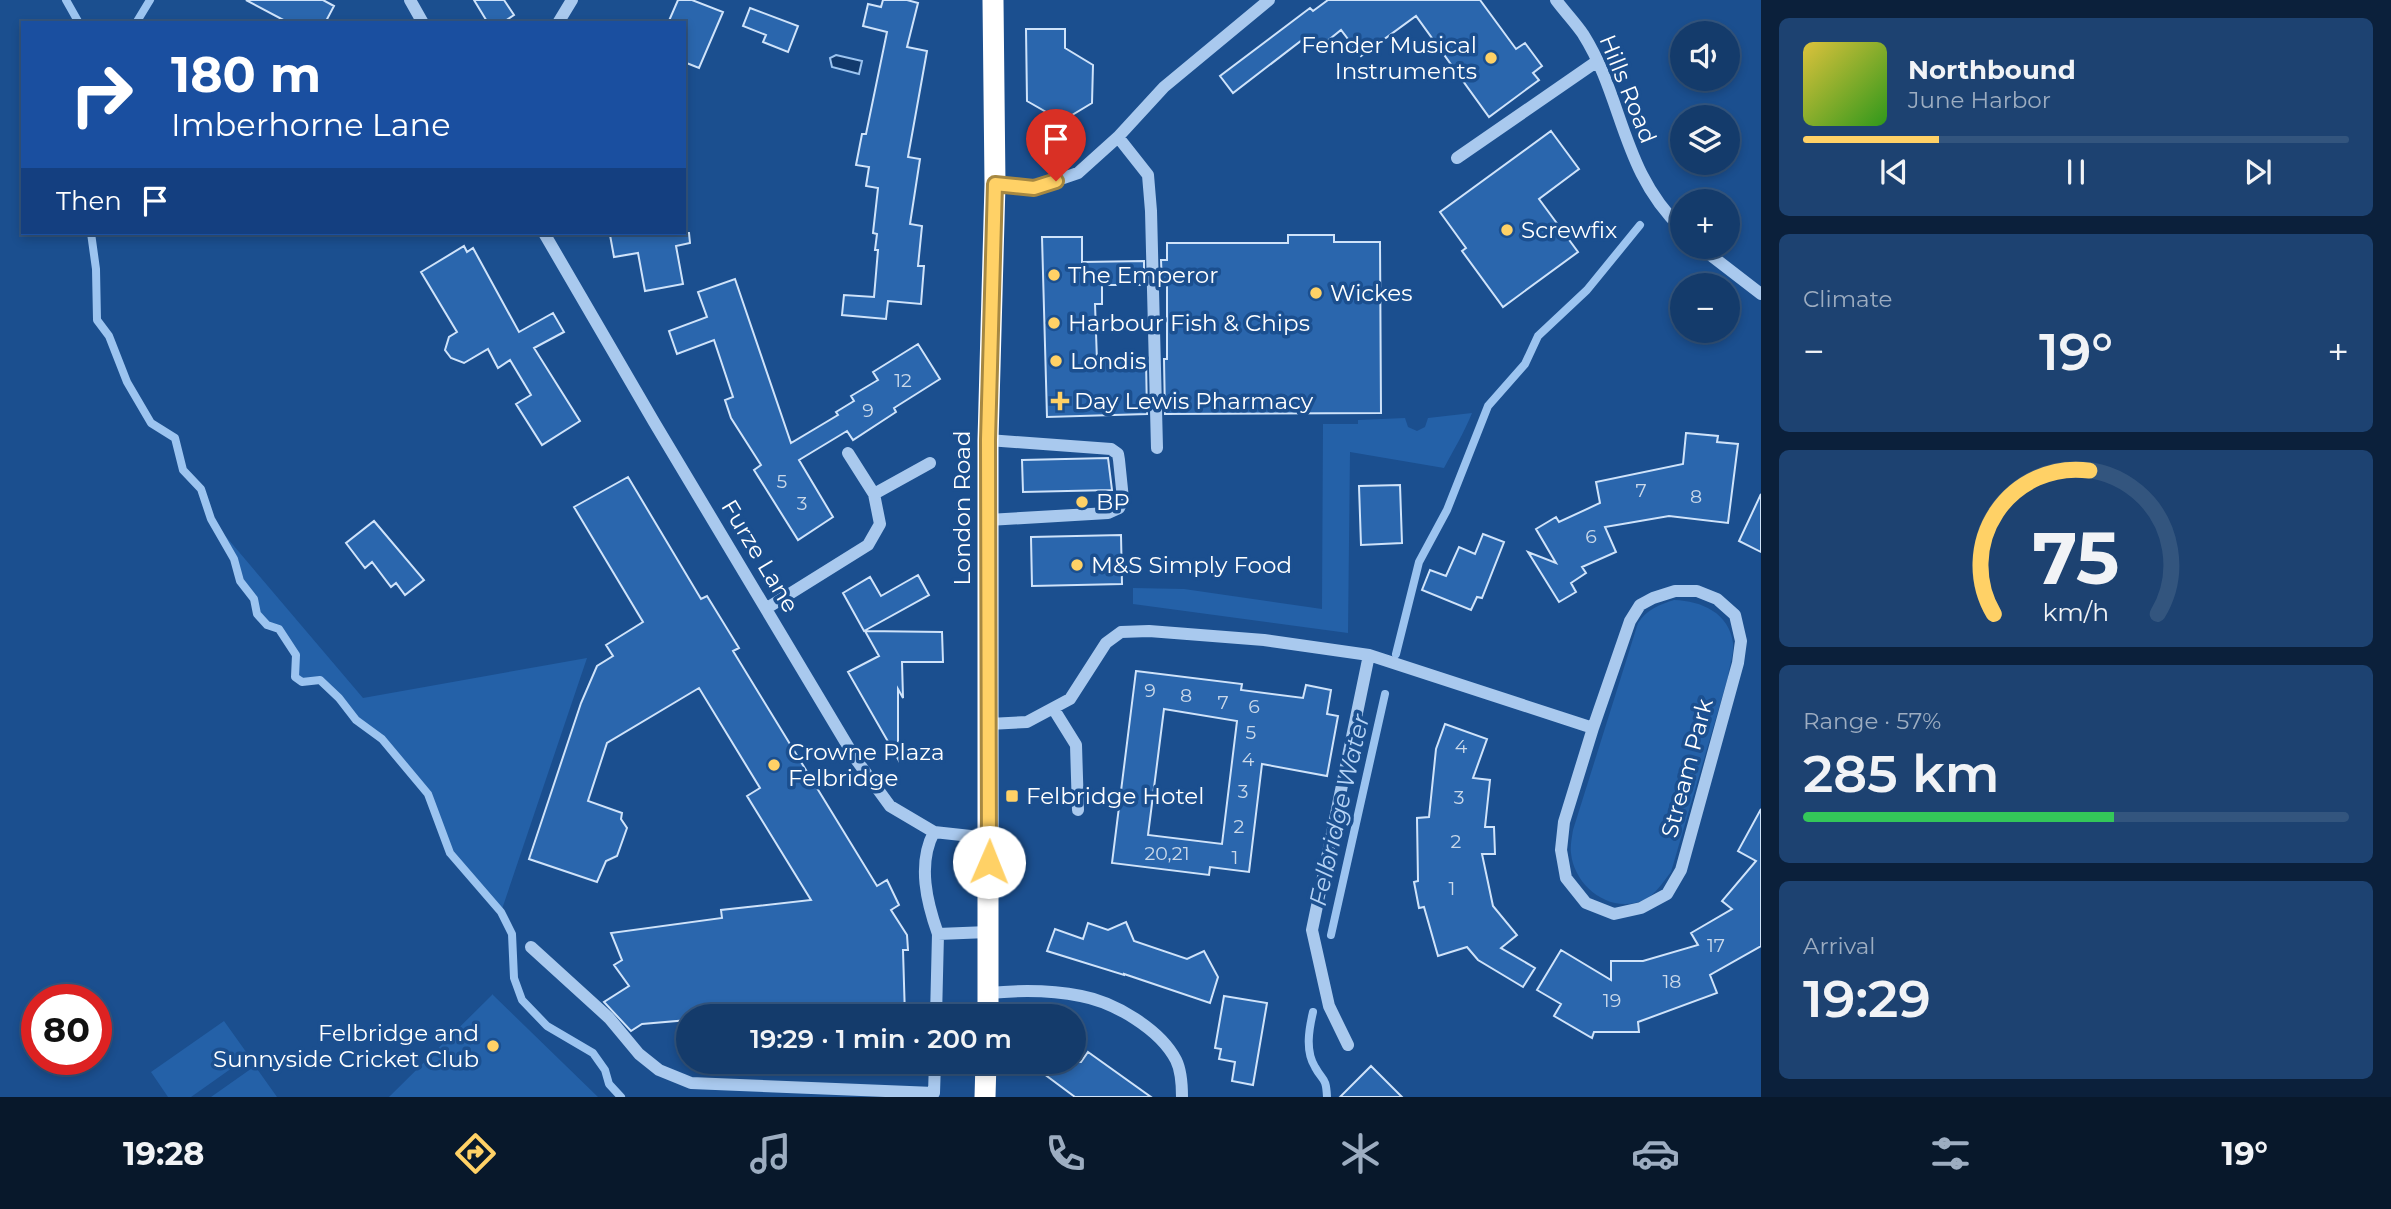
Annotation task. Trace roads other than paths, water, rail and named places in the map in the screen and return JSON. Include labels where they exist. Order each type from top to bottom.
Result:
[{"type":"highway","name":"London Road","points":[[989,1004],[988,440],[995,184],[993,0]]},
{"type":"highway","points":[[985,1097],[986,1074]]},
{"type":"street","points":[[410,0],[422,21]]},
{"type":"street","points":[[559,21],[572,0]]},
{"type":"street","points":[[995,184],[1034,188],[1078,173],[1118,137],[1164,87],[1269,0]]},
{"type":"street","name":"Hills Road","points":[[1556,0],[1583,34],[1639,173],[1655,200],[1670,216]]},
{"type":"street","points":[[1457,158],[1596,62]]},
{"type":"street","points":[[1118,137],[1148,175],[1157,448]]},
{"type":"street","name":"Furze Lane","points":[[545,235],[855,758],[890,806],[934,832],[989,838]]},
{"type":"street","points":[[1716,259],[1761,294]]},
{"type":"street","points":[[988,440],[1111,449],[1118,454],[1123,499],[1119,508],[1108,513],[988,520]]},
{"type":"street","points":[[767,608],[868,545],[880,524],[874,494],[848,453]]},
{"type":"street","points":[[874,494],[930,463]]},
{"type":"street","name":"Stream Park","points":[[1675,591],[1697,591],[1717,599],[1735,615],[1741,641],[1738,663],[1681,870],[1667,894],[1641,908],[1614,914],[1586,902],[1566,878],[1561,850],[1564,822],[1593,728],[1630,621],[1640,605],[1675,591]]},
{"type":"street","points":[[989,724],[1027,722],[1070,699],[1106,643],[1121,632],[1149,631],[1264,640],[1369,655],[1593,728]]},
{"type":"street","points":[[1348,1045],[1329,1006],[1312,930],[1369,655]]},
{"type":"street","points":[[1053,708],[1076,745],[1078,810]]},
{"type":"street","points":[[934,832],[927,845],[925,874],[928,906],[939,934],[936,1004]]},
{"type":"street","points":[[939,934],[988,932]]},
{"type":"street","points":[[531,947],[609,1018],[639,1054],[659,1070],[691,1083],[934,1093],[935,1074]]},
{"type":"street","points":[[989,993],[1016,990],[1081,996],[1124,1012],[1158,1036],[1177,1061],[1182,1097]]},
{"type":"waterway","points":[[66,0],[78,21]]},
{"type":"waterway","points":[[137,21],[150,0]]},
{"type":"waterway","name":"Felbridge Water","points":[[1396,654],[1419,562],[1447,510],[1488,406],[1525,364],[1538,336],[1587,290],[1640,225]]},
{"type":"waterway","points":[[91,235],[96,269],[97,320],[109,336],[127,382],[151,423],[175,438],[183,470],[201,489],[211,519],[234,559],[240,581],[254,599],[257,614],[267,625],[279,629],[296,655],[295,677],[302,682],[320,680],[356,720],[382,739],[428,794],[450,853],[501,912],[512,934],[514,978],[522,1000],[547,1026],[593,1053],[605,1070],[609,1084],[621,1097]]},
{"type":"waterway","name":"Felbridge Water","points":[[1331,935],[1385,694]]},
{"type":"waterway","name":"Felbridge Water","points":[[1313,1012],[1309,1033],[1310,1054],[1325,1082],[1327,1097]]},
{"type":"place","name":"Fender Musical Instruments","points":[[1491,58]]},
{"type":"place","name":"Screwfix","points":[[1507,230]]},
{"type":"place","name":"The Emperor","points":[[1054,275]]},
{"type":"place","name":"Wickes","points":[[1316,293]]},
{"type":"place","name":"Harbour Fish & Chips","points":[[1054,323]]},
{"type":"place","name":"Londis","points":[[1056,361]]},
{"type":"place","name":"Day Lewis Pharmacy","points":[[1060,401]]},
{"type":"place","name":"BP","points":[[1082,502]]},
{"type":"place","name":"M&S Simply Food","points":[[1077,565]]},
{"type":"place","name":"Crowne Plaza Felbridge","points":[[774,765]]},
{"type":"place","name":"Felbridge Hotel","points":[[1012,796]]},
{"type":"place","name":"Felbridge and Sunnyside Cricket Club","points":[[493,1046]]}]
